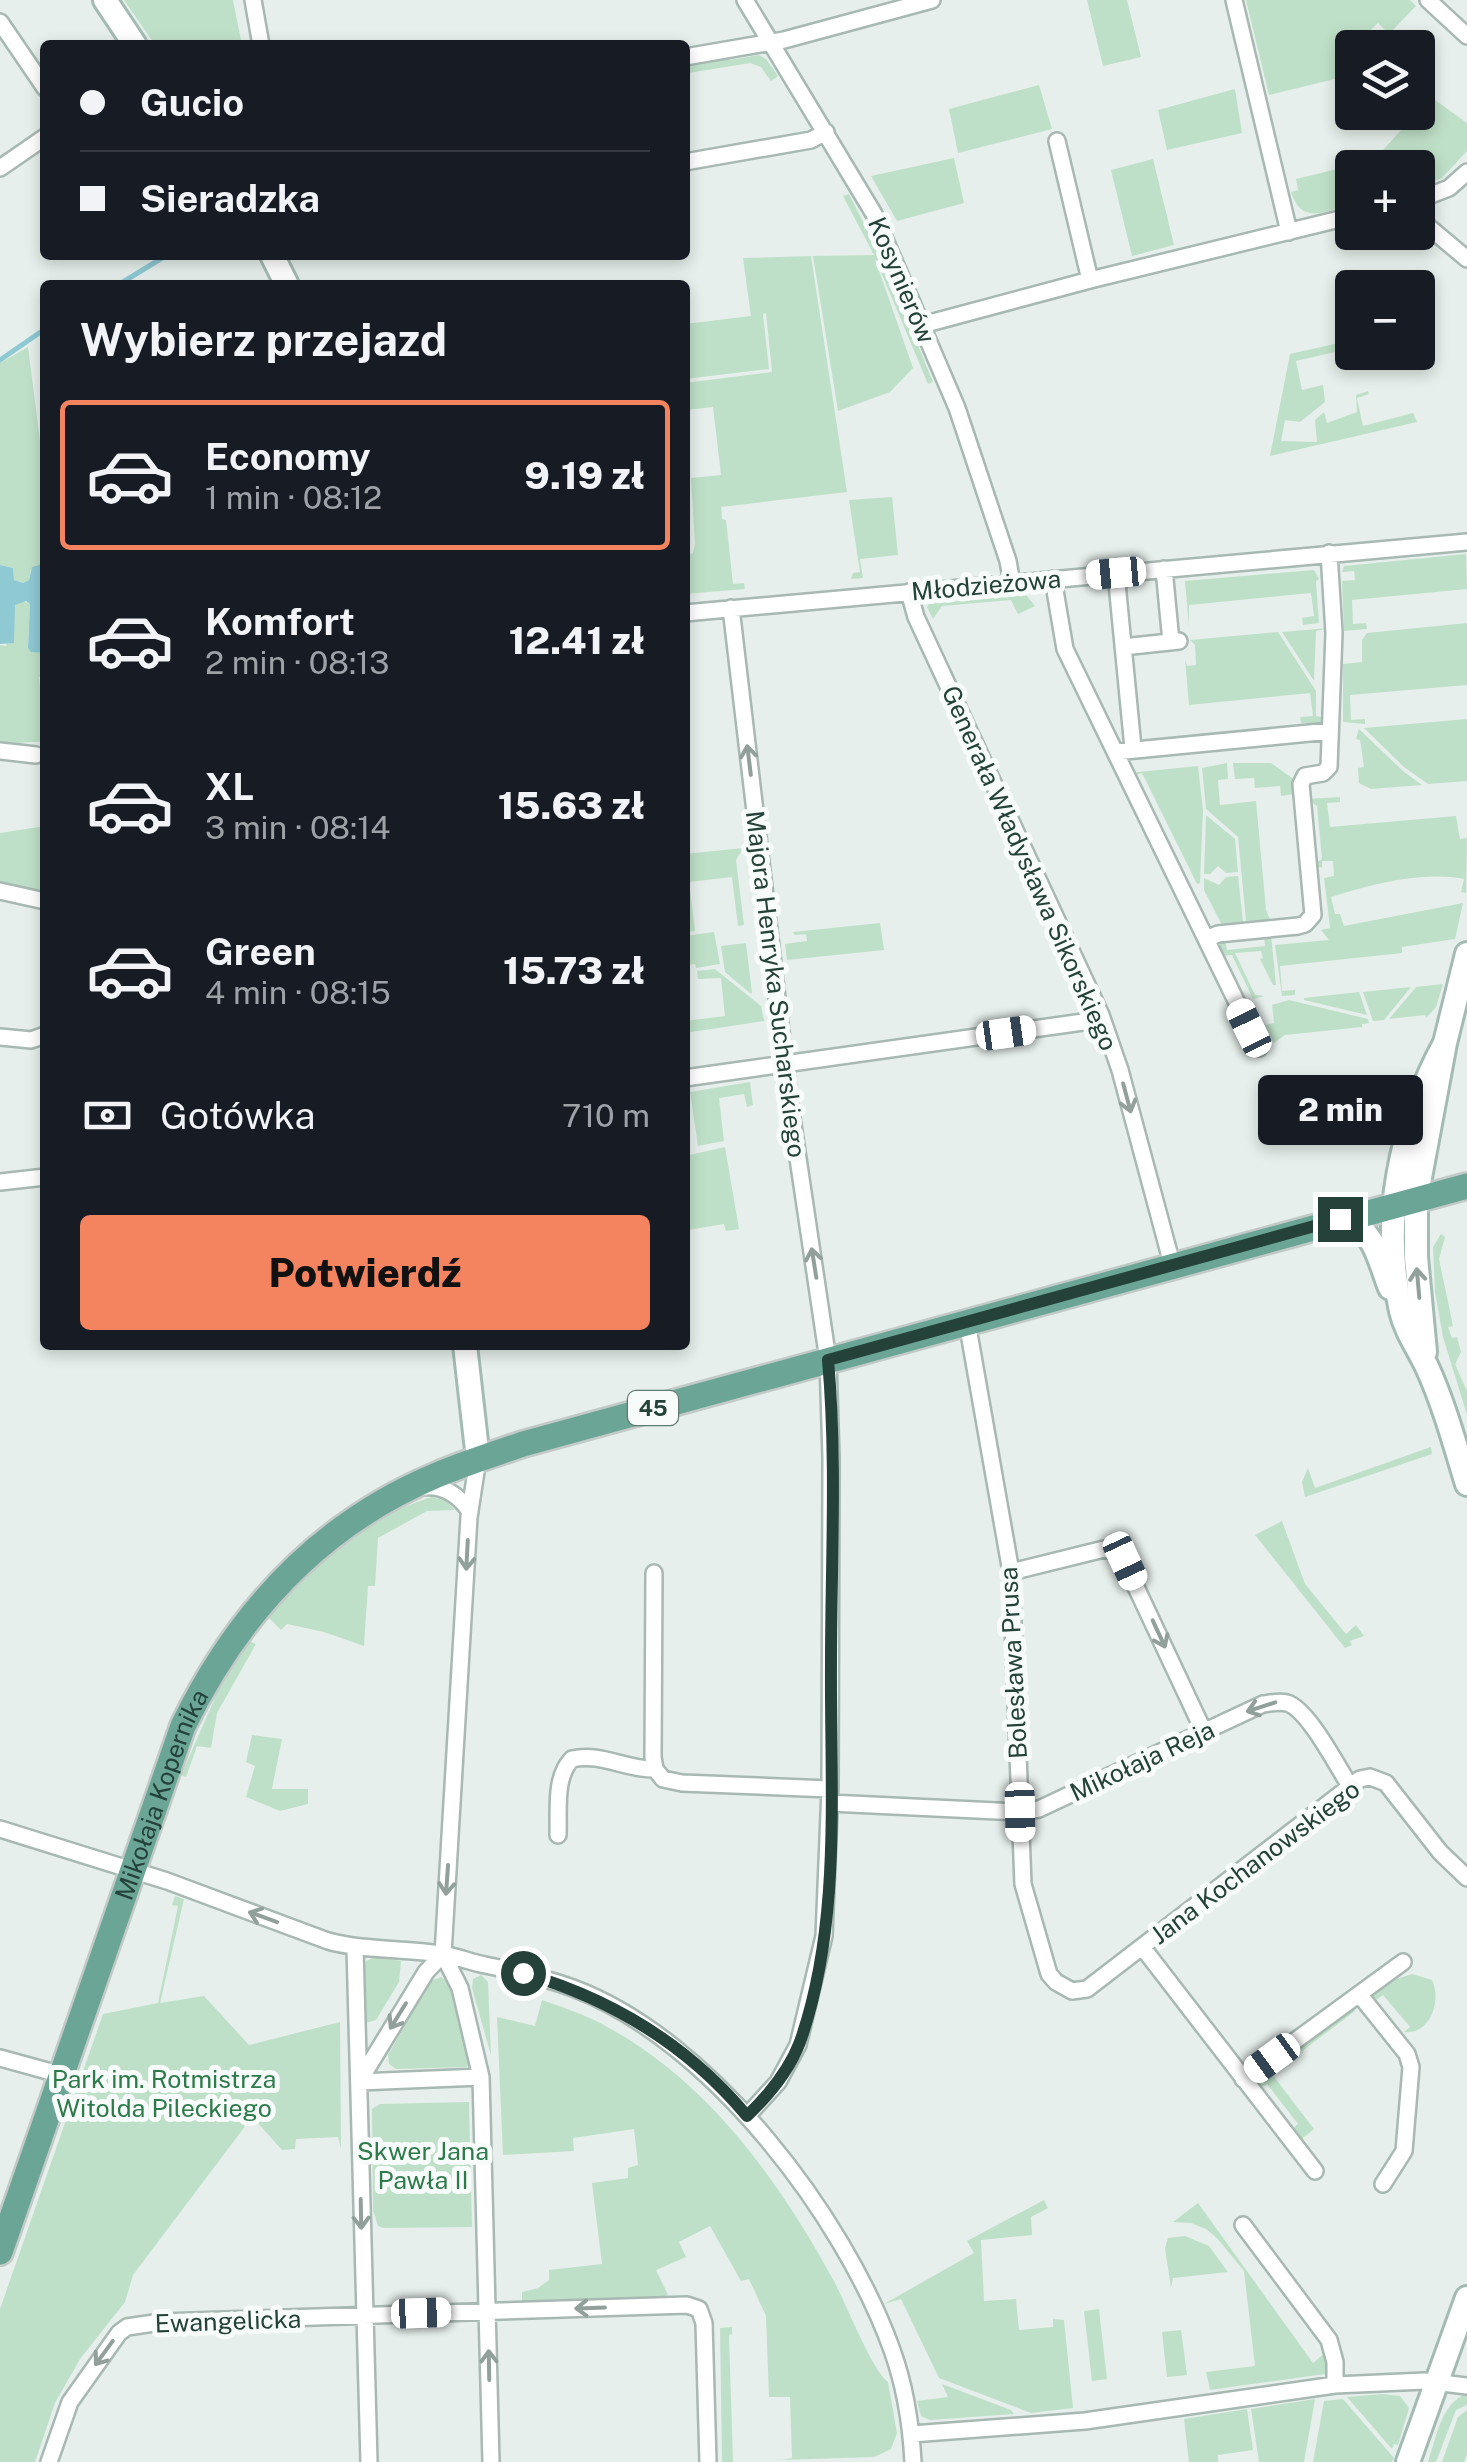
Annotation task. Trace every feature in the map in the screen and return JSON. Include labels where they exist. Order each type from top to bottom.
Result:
[{"type":"main road","name":"45","points":[[478,1458],[1172,1264],[1467,1186]]},
{"type":"main road","name":"Mikołaja Kopernika","points":[[0,2252],[183,1726],[228,1646],[272,1589],[350,1522],[400,1492],[478,1458]]},
{"type":"street","points":[[105,0],[133,40]]},
{"type":"street","points":[[252,0],[261,40]]},
{"type":"street","name":"Kosynierów","points":[[744,0],[874,214],[972,450],[1012,583]]},
{"type":"street","points":[[690,56],[770,42],[932,0]]},
{"type":"street","points":[[1234,0],[1289,232]]},
{"type":"street","points":[[1428,0],[1467,36]]},
{"type":"street","points":[[0,22],[40,81]]},
{"type":"street","points":[[690,161],[811,140],[826,132]]},
{"type":"street","points":[[0,168],[40,140]]},
{"type":"street","points":[[1057,141],[1090,280]]},
{"type":"street","points":[[1435,193],[1449,188],[1467,172]]},
{"type":"street","points":[[922,326],[1335,220]]},
{"type":"street","points":[[1435,232],[1467,259]]},
{"type":"street","name":"Młodzieżowa","points":[[690,612],[1467,542]]},
{"type":"street","points":[[1206,939],[1218,934],[1298,926],[1313,916],[1302,784],[1307,775],[1327,770],[1334,625],[1329,554]]},
{"type":"street","points":[[1123,647],[1176,641],[1164,568]]},
{"type":"street","points":[[1116,573],[1133,748]]},
{"type":"street","points":[[1053,578],[1065,649],[1259,1048]]},
{"type":"street","name":"Generała Władysława Sikorskiego","points":[[909,592],[916,616],[1102,1015],[1172,1264]]},
{"type":"street","name":"Majora Henryka Sucharskiego","points":[[731,608],[785,1065],[828,1360],[831,1458],[830,1796],[824,1936],[806,2021],[786,2070],[747,2116]]},
{"type":"street","points":[[1115,752],[1330,731]]},
{"type":"street","points":[[0,751],[36,754]]},
{"type":"street","points":[[0,891],[40,900]]},
{"type":"street","points":[[1402,1314],[1405,1202],[1465,968]]},
{"type":"street","points":[[690,1077],[1083,1022],[1102,1015]]},
{"type":"street","points":[[0,1037],[31,1040],[40,1037]]},
{"type":"street","points":[[0,1182],[40,1178]]},
{"type":"street","points":[[1405,1202],[1426,1366]]},
{"type":"street","points":[[1345,1218],[1370,1238],[1426,1366],[1467,1484]]},
{"type":"street","name":"Bolesława Prusa","points":[[967,1322],[1011,1572],[1023,1884],[1044,1963],[1056,1982],[1072,1991]]},
{"type":"street","points":[[465,1350],[478,1458],[470,1512],[443,1954],[460,1988],[480,2077],[491,2462]]},
{"type":"street","points":[[400,1492],[441,1488],[461,1500],[470,1512]]},
{"type":"street","points":[[1011,1572],[1104,1549],[1120,1553],[1204,1732]]},
{"type":"street","points":[[654,1572],[655,1769]]},
{"type":"street","name":"Mikołaja Reja","points":[[558,1835],[560,1777],[572,1760],[601,1758],[632,1768],[655,1769],[662,1779],[682,1784],[1020,1812],[1039,1809],[1263,1704],[1285,1702],[1306,1718],[1350,1786]]},
{"type":"street","name":"Jana Kochanowskiego","points":[[1072,1991],[1087,1989],[1350,1786],[1370,1777],[1386,1783],[1440,1852],[1467,1878]]},
{"type":"street","points":[[0,1830],[134,1870],[355,1948],[443,1954],[572,1988],[626,2013],[676,2046],[747,2116],[827,2224],[892,2350],[912,2434],[913,2462]]},
{"type":"street","points":[[355,1948],[368,2462]]},
{"type":"street","points":[[1143,1948],[1315,2172]]},
{"type":"street","points":[[359,2082],[426,1972],[443,1954]]},
{"type":"street","points":[[1243,2079],[1404,1962]]},
{"type":"street","points":[[460,1988],[467,1973],[484,1965]]},
{"type":"street","points":[[1359,1994],[1407,2054],[1411,2068],[1404,2151],[1383,2184]]},
{"type":"street","points":[[0,2058],[62,2075]]},
{"type":"street","points":[[359,2082],[480,2077]]},
{"type":"street","points":[[1243,2224],[1329,2340],[1335,2385]]},
{"type":"street","points":[[1408,2462],[1452,2383],[1467,2298]]},
{"type":"street","name":"Ewangelicka","points":[[49,2462],[70,2402],[127,2327],[160,2322],[688,2306],[698,2309],[704,2322],[708,2462]]},
{"type":"street","points":[[1422,2462],[1467,2338]]},
{"type":"street","points":[[912,2434],[1085,2421],[1335,2385],[1452,2383]]},
{"type":"green space","points":[[124,0],[233,0],[241,40],[152,40]]},
{"type":"green space","points":[[1087,0],[1127,0],[1141,57],[1103,66]]},
{"type":"green space","points":[[1246,0],[1410,0],[1416,6],[1393,30],[1385,30],[1378,23],[1370,30],[1335,30],[1335,79],[1269,95]]},
{"type":"green space","points":[[759,55],[778,76],[771,81],[761,67],[750,63],[690,73],[690,63],[728,56],[730,60]]},
{"type":"green space","points":[[1039,85],[1052,129],[958,153],[949,109]]},
{"type":"green space","points":[[1235,89],[1242,133],[1167,150],[1158,110]]},
{"type":"green space","points":[[1435,100],[1467,123],[1467,151],[1435,181],[1435,150],[1383,150],[1401,130],[1435,130]]},
{"type":"green space","points":[[954,158],[964,203],[897,221],[871,176]]},
{"type":"green space","points":[[1153,159],[1174,245],[1132,256],[1111,170]]},
{"type":"green space","points":[[1335,170],[1335,209],[1315,213],[1301,209],[1291,192],[1298,190],[1296,179]]},
{"type":"green space","points":[[849,194],[883,261],[878,263],[875,259],[913,368],[890,392],[838,411],[813,256],[874,255],[843,196]]},
{"type":"green space","points":[[811,256],[847,492],[721,507],[733,584],[744,583],[745,589],[690,594],[690,554],[695,544],[691,478],[721,475],[713,407],[690,409],[690,382],[772,372],[766,313],[763,314],[769,369],[690,378],[690,323],[751,316],[743,258]]},
{"type":"green space","points":[[887,270],[933,382],[928,384],[881,272]]},
{"type":"green space","points":[[1335,344],[1335,352],[1296,361],[1302,390],[1323,385],[1325,402],[1300,422],[1285,420],[1281,441],[1317,442],[1315,420],[1324,412],[1327,423],[1357,412],[1356,395],[1368,391],[1369,394],[1357,398],[1363,426],[1413,413],[1417,422],[1270,456],[1290,354]]},
{"type":"green space","points":[[28,347],[40,442],[40,567],[31,569],[29,580],[23,583],[14,580],[13,568],[0,565],[0,363]]},
{"type":"green space","points":[[892,497],[898,555],[860,559],[863,578],[851,579],[853,573],[860,572],[849,500]]},
{"type":"green space","points":[[1466,554],[1467,589],[1352,600],[1353,624],[1366,623],[1367,629],[1344,631],[1342,581],[1355,580],[1354,571],[1342,572],[1344,566]]},
{"type":"green space","points":[[1314,570],[1319,579],[1319,623],[1303,625],[1302,618],[1314,616],[1311,593],[1189,605],[1189,628],[1185,581]]},
{"type":"green space","points":[[1026,595],[1035,606],[1018,614],[1011,600],[942,606],[933,619],[927,607],[929,604]]},
{"type":"green space","points":[[21,600],[30,604],[28,645],[40,653],[40,742],[0,743],[0,645],[6,646],[15,605]]},
{"type":"green space","points":[[1467,623],[1467,685],[1350,695],[1351,720],[1365,719],[1365,724],[1343,722],[1343,664],[1362,662],[1362,640],[1367,633]]},
{"type":"green space","points":[[1328,628],[1316,631],[1314,681],[1282,632]]},
{"type":"green space","points":[[1278,632],[1316,691],[1316,716],[1321,717],[1321,723],[1301,723],[1300,717],[1313,716],[1310,693],[1189,705],[1185,659],[1187,666],[1196,665],[1195,645],[1190,640]]},
{"type":"green space","points":[[1467,719],[1467,781],[1428,784],[1404,767],[1364,728]]},
{"type":"green space","points":[[1359,729],[1422,785],[1371,789],[1359,783],[1358,768],[1364,767],[1360,740],[1356,739]]},
{"type":"green space","points":[[1227,763],[1228,779],[1218,780],[1220,805],[1256,801],[1270,920],[1246,921],[1238,837],[1206,809],[1202,768]]},
{"type":"green space","points":[[1233,763],[1271,763],[1292,778],[1294,794],[1281,796],[1280,786],[1255,788],[1254,778],[1235,779]]},
{"type":"green space","points":[[1198,766],[1203,810],[1197,884],[1142,773],[1131,777],[1129,773]]},
{"type":"green space","points":[[1340,797],[1340,802],[1327,803],[1330,827],[1456,816],[1460,839],[1467,838],[1466,893],[1461,892],[1464,879],[1431,877],[1380,883],[1331,897],[1335,914],[1340,914],[1344,926],[1463,903],[1455,939],[1402,947],[1402,953],[1280,966],[1282,991],[1295,990],[1295,995],[1282,996],[1275,945],[1329,940],[1321,930],[1330,928],[1324,878],[1334,876],[1333,861],[1322,861],[1322,867],[1314,868],[1322,859],[1317,806],[1307,799]]},
{"type":"green space","points":[[1206,815],[1235,839],[1238,872],[1226,873],[1218,866],[1204,874]]},
{"type":"green space","points":[[40,827],[40,893],[0,884],[0,833]]},
{"type":"green space","points":[[743,848],[736,860],[744,925],[738,926],[732,877],[690,882],[690,853]]},
{"type":"green space","points":[[1238,876],[1243,922],[1222,925],[1204,890],[1204,878],[1219,885],[1226,877]]},
{"type":"green space","points":[[690,890],[695,931],[690,932]]},
{"type":"green space","points":[[880,923],[884,950],[787,960],[785,944],[807,941],[806,934],[793,932]]},
{"type":"green space","points":[[714,932],[720,964],[696,968],[690,964],[690,935]]},
{"type":"green space","points":[[1271,934],[1276,985],[1260,959],[1261,951],[1235,953],[1255,995],[1265,996],[1253,999],[1232,955],[1219,956],[1215,943],[1225,939],[1227,950],[1265,946],[1264,935]]},
{"type":"green space","points":[[746,943],[751,994],[725,972],[721,946]]},
{"type":"green space","points":[[715,969],[761,1006],[764,1021],[690,1032],[690,1020],[725,1016],[721,978],[698,979],[697,971]]},
{"type":"green space","points":[[1443,984],[1436,1007],[1426,1018],[1425,1015],[1389,1019],[1416,987]]},
{"type":"green space","points":[[1411,987],[1384,1020],[1373,1021],[1363,992]]},
{"type":"green space","points":[[1359,992],[1367,1015],[1304,1000],[1304,998]]},
{"type":"green space","points":[[1289,1000],[1368,1019],[1369,1023],[1285,1035],[1274,1043],[1265,1025],[1274,1023],[1272,1005]]},
{"type":"green space","points":[[750,1082],[753,1105],[747,1107],[744,1094],[719,1098],[724,1141],[698,1146],[690,1092]]},
{"type":"green space","points":[[725,1147],[739,1229],[726,1231],[724,1224],[690,1230],[690,1155]]},
{"type":"green space","points":[[1441,1234],[1445,1237],[1439,1259],[1453,1326],[1448,1327],[1452,1338],[1457,1337],[1461,1352],[1455,1364],[1467,1391],[1467,1415],[1443,1337],[1435,1292],[1433,1247]]},
{"type":"green space","points":[[1431,1447],[1432,1454],[1305,1497],[1302,1482],[1308,1468],[1315,1488]]},
{"type":"green space","points":[[432,1497],[446,1501],[455,1510],[427,1511],[378,1538],[375,1586],[368,1586],[364,1646],[287,1624],[281,1630],[268,1617],[322,1563],[363,1530]]},
{"type":"green space","points":[[1282,1521],[1305,1584],[1346,1634],[1356,1625],[1364,1636],[1350,1641],[1352,1645],[1345,1648],[1255,1535]]},
{"type":"green space","points":[[249,1641],[256,1644],[217,1713],[211,1748],[197,1746],[186,1777],[181,1775],[218,1691]]},
{"type":"green space","points":[[252,1735],[282,1739],[272,1789],[308,1789],[308,1804],[280,1811],[246,1797],[255,1766],[246,1762]]},
{"type":"green space","name":"Park im. Rotmistrza Witolda Pileckiego","points":[[175,1896],[184,1899],[160,2003],[204,1996],[249,2045],[340,2022],[341,2149],[338,2137],[296,2139],[295,2149],[282,2150],[256,2121],[249,2121],[133,2275],[125,2302],[80,2359],[55,2403],[35,2462],[0,2462],[0,2309],[103,2014],[158,2003],[178,1906],[172,1905]]},
{"type":"green space","points":[[375,1957],[401,1961],[399,1982],[376,2020],[365,2023],[364,1967],[366,1961]]},
{"type":"green space","points":[[1412,1974],[1432,1980],[1434,2006],[1421,2028],[1404,2032],[1410,2027],[1383,1995],[1376,2000],[1370,1994],[1381,1984]]},
{"type":"green space","points":[[481,1975],[488,1982],[491,2055],[472,1988],[473,1979]]},
{"type":"green space","points":[[441,1977],[449,1983],[470,2060],[467,2067],[396,2069],[389,2064],[388,2055],[431,1981]]},
{"type":"green space","points":[[542,2000],[600,2023],[653,2056],[715,2112],[769,2176],[835,2283],[867,2351],[888,2382],[897,2433],[891,2449],[874,2457],[781,2460],[792,2458],[790,2397],[769,2397],[766,2316],[749,2279],[741,2281],[710,2226],[679,2242],[686,2257],[656,2270],[668,2295],[651,2300],[522,2304],[522,2292],[549,2280],[549,2270],[602,2264],[592,2183],[628,2178],[628,2168],[638,2165],[634,2129],[573,2138],[574,2151],[503,2155],[497,2017],[535,2026]]},
{"type":"green space","points":[[1353,2009],[1272,2074],[1314,2129],[1303,2138],[1290,2131],[1298,2124],[1267,2084],[1258,2089],[1258,2080]]},
{"type":"green space","name":"Skwer Jana Pawła II","points":[[469,2102],[472,2227],[378,2226],[373,2210],[372,2109],[380,2104]]},
{"type":"green space","points":[[1044,2200],[1048,2208],[1031,2217],[1032,2235],[981,2240],[984,2301],[1016,2299],[1019,2330],[1053,2327],[1053,2319],[1064,2320],[1073,2408],[1031,2413],[939,2378],[901,2299],[884,2304],[974,2253],[967,2241]]},
{"type":"green space","points":[[1198,2203],[1313,2363],[1327,2351],[1329,2369],[1325,2374],[1210,2390],[1206,2372],[1255,2366],[1244,2271],[1206,2229],[1173,2222]]},
{"type":"green space","points":[[1185,2236],[1209,2246],[1228,2272],[1173,2278],[1171,2288],[1165,2248],[1168,2238]]},
{"type":"green space","points":[[1099,2309],[1107,2379],[1092,2381],[1084,2311]]},
{"type":"green space","points":[[732,2327],[729,2335],[733,2462],[722,2462],[720,2328]]},
{"type":"green space","points":[[1181,2330],[1187,2375],[1167,2377],[1162,2332]]},
{"type":"green space","points":[[942,2384],[1014,2414],[930,2420],[921,2416],[917,2401],[948,2397]]},
{"type":"green space","points":[[1467,2394],[1467,2405],[1456,2410],[1436,2462],[1428,2462],[1445,2413]]},
{"type":"green space","points":[[1400,2396],[1409,2408],[1398,2445],[1394,2444],[1392,2449],[1347,2397]]},
{"type":"green space","points":[[1315,2399],[1304,2462],[1259,2462],[1251,2409]]},
{"type":"green space","points":[[1343,2399],[1394,2458],[1392,2462],[1313,2462],[1324,2401]]},
{"type":"green space","points":[[1247,2409],[1253,2450],[1218,2455],[1218,2462],[1189,2462],[1184,2419]]},
{"type":"green space","points":[[1467,2410],[1464,2462],[1442,2462],[1458,2417]]},
{"type":"water","points":[[0,565],[13,568],[14,580],[23,583],[29,580],[32,567],[40,565],[40,653],[28,648],[30,604],[26,601],[15,605],[14,643],[0,644]]},
{"type":"waterway","points":[[126,280],[159,260]]},
{"type":"waterway","points":[[0,360],[40,332]]},
{"type":"route","points":[[523,1973],[588,1994],[658,2033],[715,2082],[747,2116],[772,2090],[792,2060],[806,2021],[824,1936],[830,1789],[828,1360],[1340,1219]]}]
